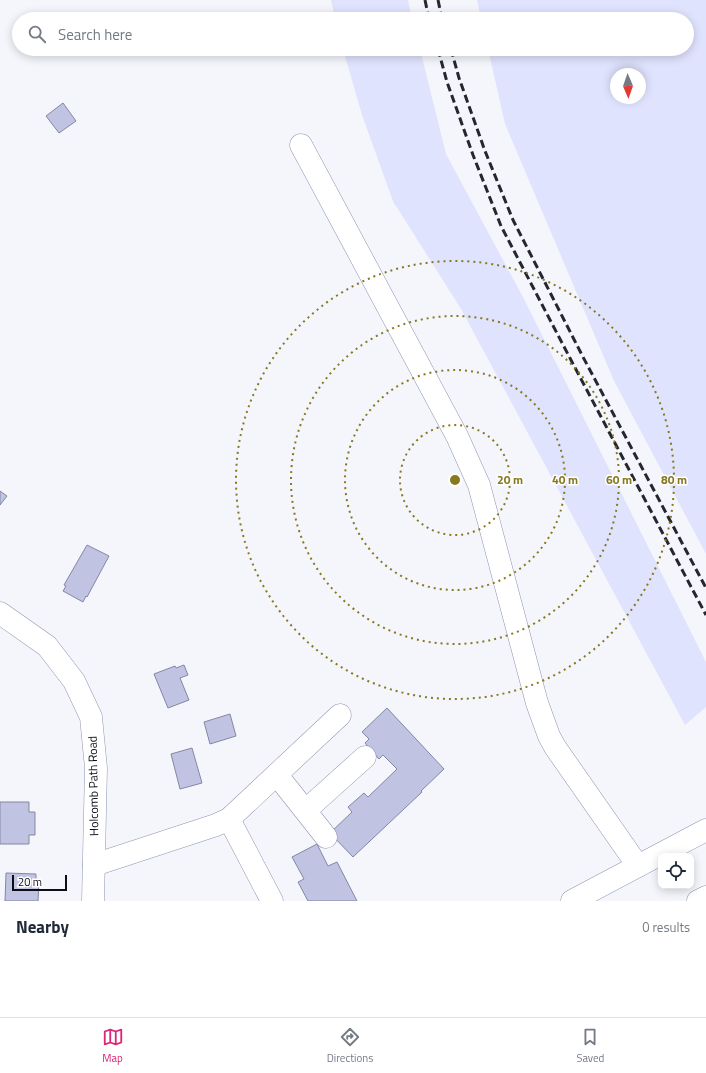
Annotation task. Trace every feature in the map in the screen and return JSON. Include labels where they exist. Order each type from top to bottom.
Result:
[{"type":"main road","points":[[301,145],[457,436],[472,468],[479,485],[537,703],[549,736],[555,747],[638,866]]},
{"type":"main road","name":"Holcomb Path Road","points":[[0,613],[47,646],[74,682],[91,717],[96,768],[93,901]]},
{"type":"main road","points":[[94,865],[216,825],[229,819],[340,715]]},
{"type":"main road","points":[[306,810],[365,757]]},
{"type":"main road","points":[[277,775],[326,837]]},
{"type":"main road","points":[[229,819],[272,901]]},
{"type":"main road","points":[[572,901],[706,830]]},
{"type":"main road","points":[[698,901],[706,897]]},
{"type":"shaded area","points":[[331,0],[408,0],[411,12],[334,12]]},
{"type":"shaded area","points":[[477,0],[706,0],[706,554],[614,381],[505,124],[490,56],[694,56],[694,12],[480,12]]},
{"type":"shaded area","points":[[345,56],[422,56],[446,154],[524,299],[706,662],[706,707],[685,725],[461,309],[394,204],[362,115]]},
{"type":"building","points":[[63,103],[76,121],[59,133],[46,116]]},
{"type":"building","points":[[0,491],[7,496],[0,505]]},
{"type":"building","points":[[87,545],[109,556],[83,602],[63,591],[66,586],[64,585]]},
{"type":"building","points":[[184,665],[188,675],[180,678],[189,700],[168,708],[154,674],[175,666],[176,668]]},
{"type":"building","points":[[387,708],[444,769],[421,791],[422,792],[353,857],[330,833],[352,812],[348,807],[364,793],[368,797],[397,769],[383,755],[379,759],[365,743],[369,739],[362,732]]},
{"type":"building","points":[[230,714],[236,736],[210,744],[204,722]]},
{"type":"building","points":[[192,748],[202,783],[180,789],[171,754]]},
{"type":"building","points":[[0,802],[29,802],[29,812],[35,812],[35,835],[29,835],[29,844],[0,844]]},
{"type":"building","points":[[317,844],[328,866],[337,862],[357,901],[308,901],[298,882],[304,879],[292,857]]},
{"type":"building","points":[[6,873],[36,874],[36,883],[39,883],[38,901],[5,901]]},
{"type":"railway","points":[[425,0],[428,12]]},
{"type":"railway","points":[[438,0],[441,12]]},
{"type":"railway","points":[[440,56],[447,82],[473,155],[501,226],[706,615]]},
{"type":"railway","points":[[453,56],[459,78],[485,151],[513,220],[583,357],[706,588]]}]
